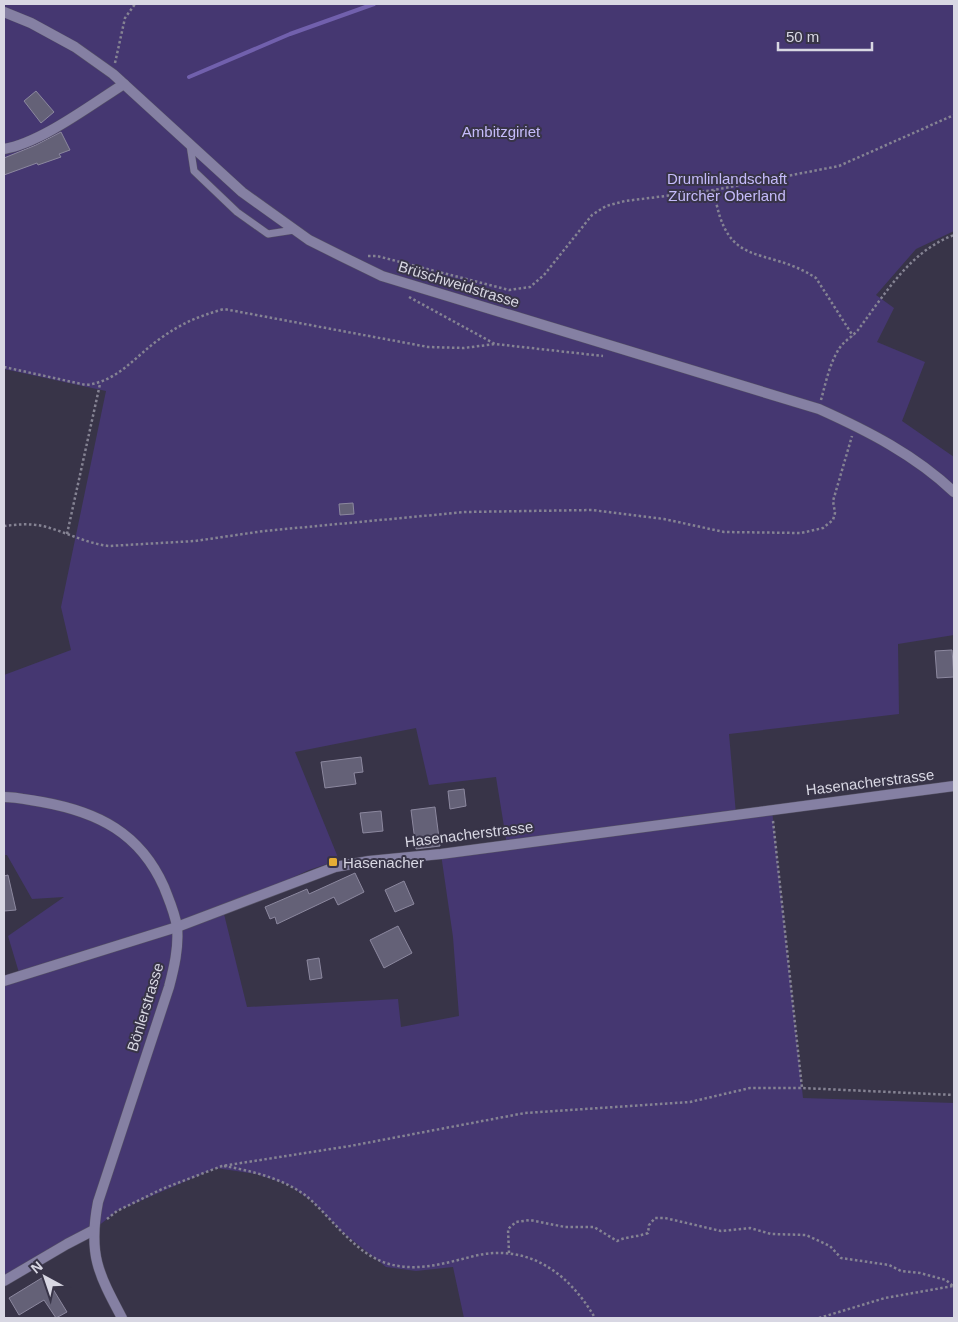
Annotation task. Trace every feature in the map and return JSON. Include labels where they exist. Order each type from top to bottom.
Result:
[{"type":"street","name":"Brüschweidstrasse","points":[[4,12],[31,23],[75,47],[113,74],[242,192],[294,230],[341,256],[382,276],[819,409],[857,426],[922,465],[954,492]]},
{"type":"street","points":[[4,150],[14,148],[36,137],[124,84]]},
{"type":"street","name":"Hasenacherstrasse","points":[[4,981],[177,927],[335,867],[954,786]]},
{"type":"street","name":"Bönlerstrasse","points":[[4,797],[62,806],[102,820],[124,834],[144,851],[156,870],[171,903],[177,927],[174,966],[169,987],[98,1202],[92,1231],[96,1262],[106,1288],[122,1318]]},
{"type":"street","points":[[4,1282],[92,1231]]},
{"type":"lane","points":[[190,145],[194,171],[237,212],[268,234],[294,230]]},
{"type":"path","points":[[113,74],[125,18],[134,4]]},
{"type":"path","points":[[341,256],[377,256],[509,290],[530,287],[544,275],[592,215],[606,206],[624,201],[714,190],[839,166],[954,115]]},
{"type":"path","points":[[714,190],[718,215],[735,244],[754,254],[807,272],[816,278],[853,336]]},
{"type":"path","points":[[819,409],[828,375],[841,346],[853,336],[903,271],[920,254],[941,240],[954,235]]},
{"type":"path","points":[[403,292],[417,303],[495,344]]},
{"type":"path","points":[[4,367],[86,385],[100,384],[117,376],[160,339],[195,317],[224,309],[428,347],[464,348],[495,344],[607,357]]},
{"type":"path","points":[[67,534],[100,384]]},
{"type":"path","points":[[4,526],[24,524],[48,527],[98,545],[109,546],[195,541],[264,531],[465,512],[592,510],[664,519],[724,532],[801,533],[823,528],[833,520],[835,513],[833,501],[849,442],[857,426]]},
{"type":"path","points":[[772,810],[802,1088]]},
{"type":"path","points":[[92,1231],[117,1211],[162,1189],[222,1166],[350,1146],[525,1113],[690,1102],[750,1088],[802,1088],[954,1095]]},
{"type":"path","points":[[222,1166],[249,1171],[288,1185],[305,1196],[364,1252],[388,1264],[423,1268],[476,1256],[509,1252],[543,1263],[566,1279],[595,1318]]},
{"type":"path","points":[[509,1252],[508,1229],[516,1222],[530,1220],[565,1227],[594,1227],[617,1240],[630,1235],[639,1237],[648,1233],[649,1224],[655,1218],[665,1218],[721,1231],[750,1228],[771,1234],[806,1235],[830,1246],[841,1258],[889,1265],[901,1271],[920,1272],[946,1280],[954,1286]]},
{"type":"path","points":[[819,1318],[885,1298],[954,1286]]},
{"type":"green space","points":[[4,4],[954,4],[954,231],[916,249],[876,295],[894,308],[877,342],[925,362],[902,421],[954,457],[954,635],[898,644],[899,714],[729,734],[736,814],[772,810],[803,1098],[954,1103],[954,1318],[464,1318],[453,1267],[416,1271],[386,1267],[342,1232],[313,1202],[289,1185],[256,1174],[216,1168],[117,1211],[92,1231],[4,1281],[4,981],[20,976],[8,936],[64,897],[32,899],[7,855],[4,855],[4,675],[71,650],[61,607],[106,391],[4,369]],"holes":[[[416,728],[429,785],[496,777],[507,845],[441,854],[453,937],[459,1016],[401,1027],[398,999],[247,1007],[223,910],[309,870],[339,860],[295,752]]]},
{"type":"building","points":[[36,91],[54,112],[41,123],[24,101]]},
{"type":"building","points":[[61,132],[70,150],[59,154],[61,157],[38,165],[37,163],[4,175],[4,158]]},
{"type":"building","points":[[353,503],[354,514],[340,515],[339,504]]},
{"type":"building","points":[[952,650],[954,677],[937,678],[935,651]]},
{"type":"building","points":[[361,757],[363,772],[354,773],[356,784],[325,788],[321,762]]},
{"type":"building","points":[[464,789],[466,806],[450,809],[448,791]]},
{"type":"building","points":[[435,807],[440,846],[416,849],[411,810]]},
{"type":"building","points":[[381,811],[383,831],[363,833],[360,813]]},
{"type":"building","points":[[355,873],[364,892],[338,905],[334,897],[277,924],[275,917],[270,919],[265,907],[307,889],[309,894]]},
{"type":"building","points":[[8,875],[16,910],[4,911],[4,876]]},
{"type":"building","points":[[404,881],[414,904],[395,912],[385,890]]},
{"type":"building","points":[[398,926],[412,953],[384,968],[370,940]]},
{"type":"building","points":[[319,958],[322,978],[310,980],[307,960]]},
{"type":"building","points":[[45,1276],[67,1312],[56,1318],[44,1300],[19,1315],[9,1298]]},
{"type":"waterway","points":[[189,77],[290,34],[374,4]]},
{"type":"place","name":"Hasenacher","points":[[333,862]]},
{"type":"park label","name":"Ambitzgiriet","points":[[501,131]]},
{"type":"park label","name":"Drumlinlandschaft Zürcher Oberland","points":[[727,186]]}]
